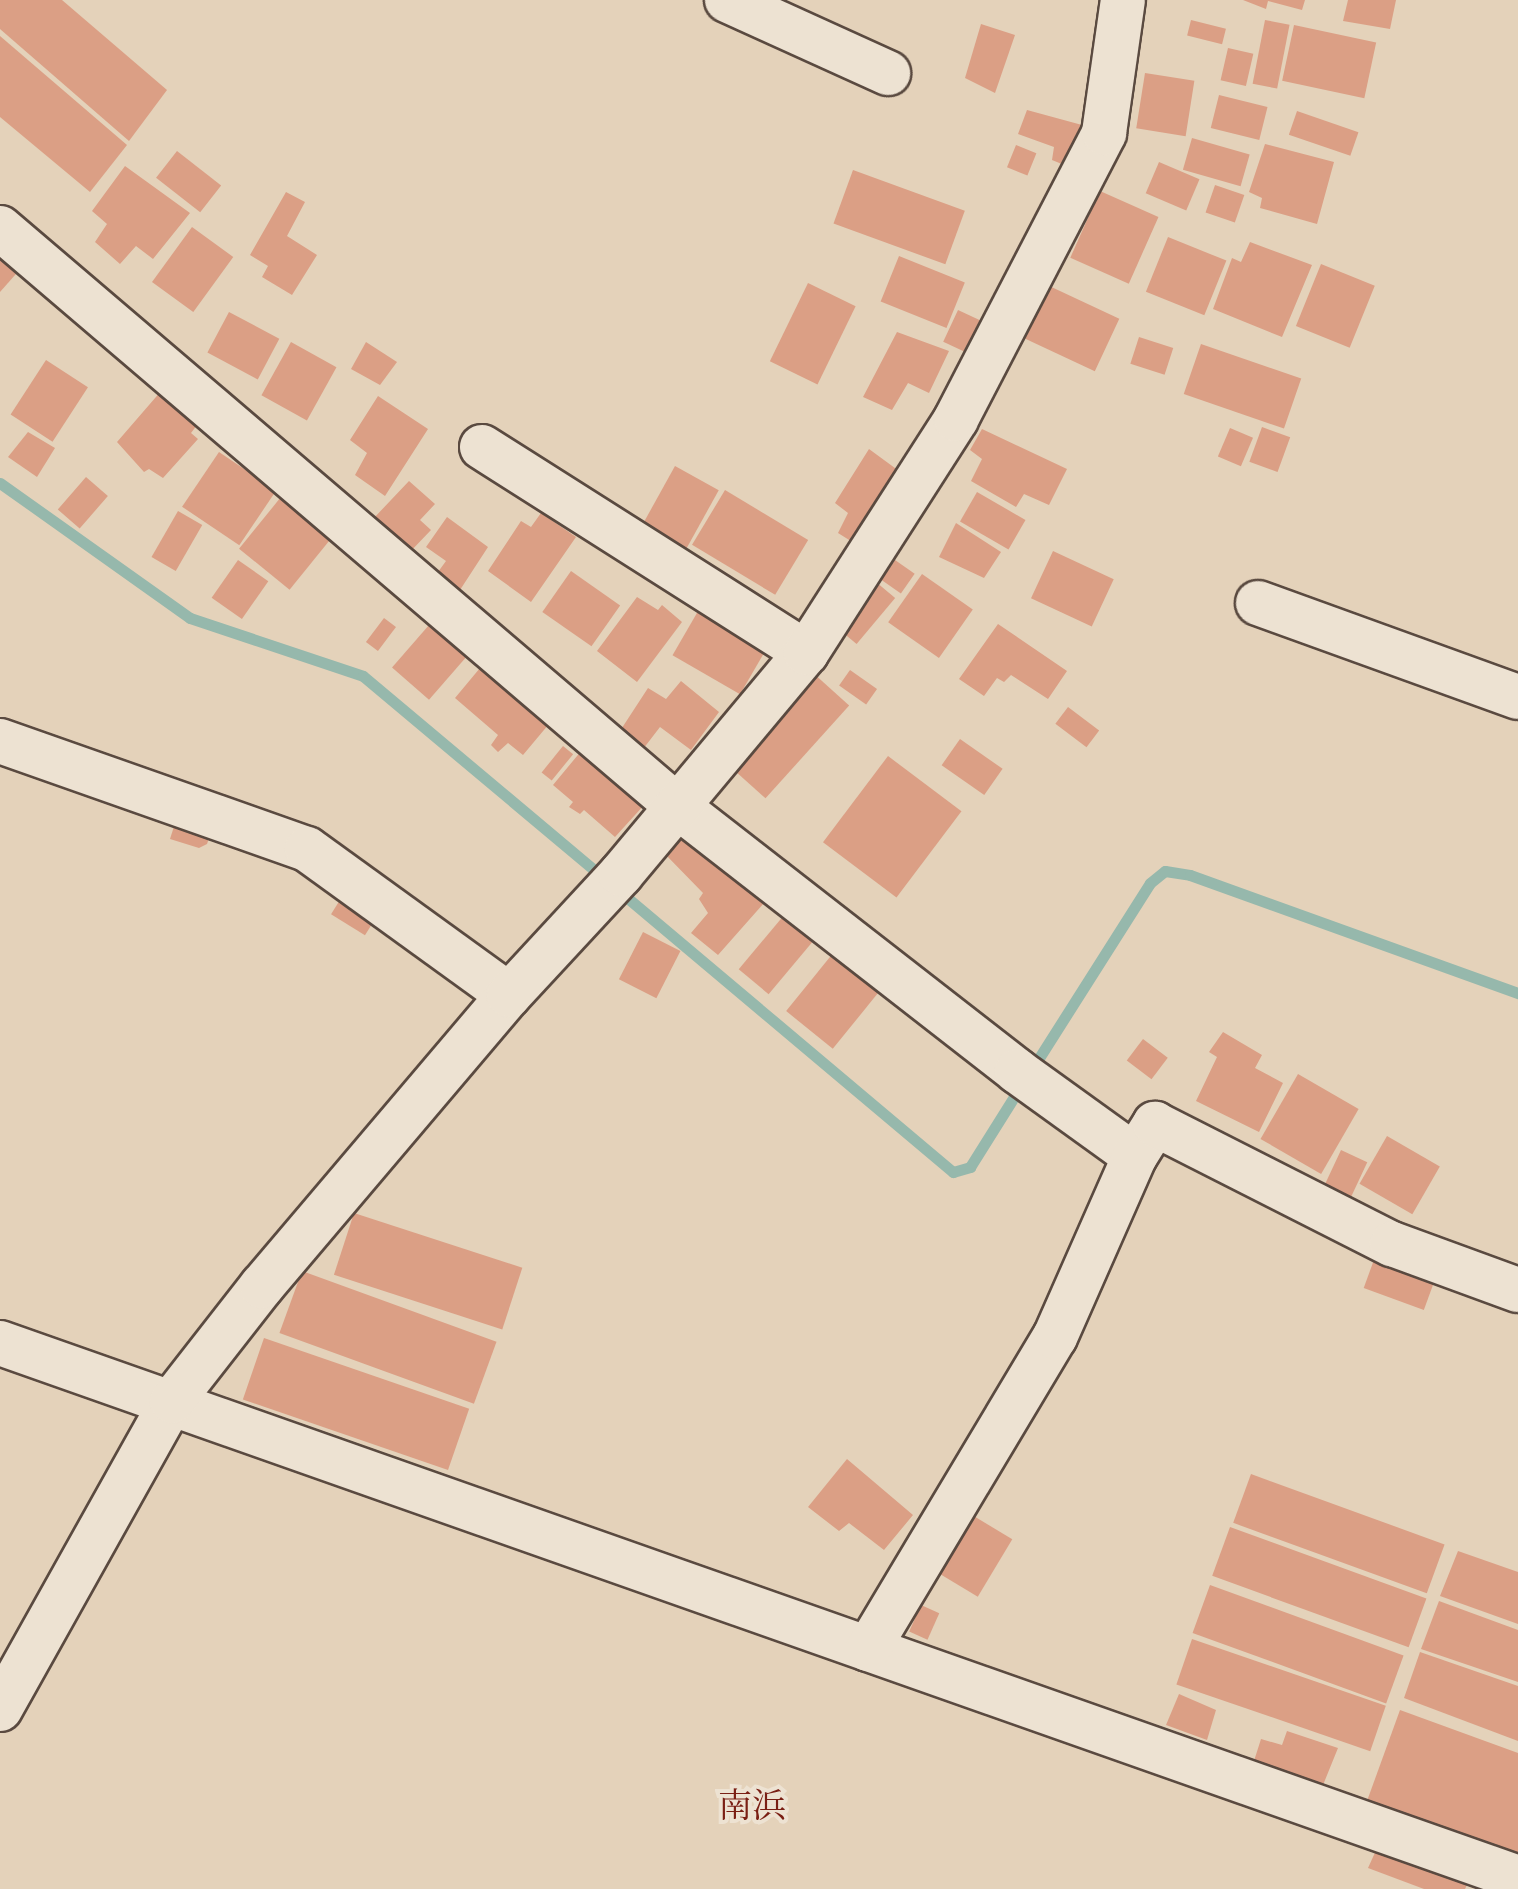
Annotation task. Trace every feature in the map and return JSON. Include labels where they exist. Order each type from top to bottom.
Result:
[{"type":"street","points":[[727,0],[888,73]]},
{"type":"street","points":[[0,1709],[172,1401],[262,1286],[509,995],[612,885],[806,653],[956,419],[1104,133],[1123,0]]},
{"type":"street","points":[[0,228],[677,806],[1028,1079],[1135,1156]]},
{"type":"street","points":[[482,447],[806,653]]},
{"type":"street","points":[[1258,603],[1518,697]]},
{"type":"street","points":[[0,741],[307,849],[509,995]]},
{"type":"street","points":[[868,1649],[1055,1337],[1135,1156],[1155,1124],[1392,1244],[1518,1290]]},
{"type":"street","points":[[0,1343],[172,1401],[1518,1878]]},
{"type":"building","points":[[0,0],[62,0],[167,90],[129,141],[0,29]]},
{"type":"building","points":[[1243,0],[1305,0],[1302,10],[1268,1],[1266,9]]},
{"type":"building","points":[[1348,0],[1396,0],[1390,29],[1343,21]]},
{"type":"building","points":[[1191,20],[1226,29],[1222,44],[1187,36]]},
{"type":"building","points":[[1265,20],[1290,25],[1277,89],[1253,84]]},
{"type":"building","points":[[981,24],[1015,35],[995,93],[965,78]]},
{"type":"building","points":[[1294,25],[1376,42],[1364,98],[1282,81]]},
{"type":"building","points":[[0,36],[127,145],[90,192],[0,117]]},
{"type":"building","points":[[1228,48],[1253,54],[1246,86],[1221,80]]},
{"type":"building","points":[[1145,73],[1194,81],[1186,136],[1136,128]]},
{"type":"building","points":[[1219,95],[1268,107],[1259,140],[1211,128]]},
{"type":"building","points":[[1027,110],[1082,125],[1069,167],[1052,160],[1054,147],[1018,134]]},
{"type":"building","points":[[1297,111],[1358,132],[1350,156],[1289,135]]},
{"type":"building","points":[[1192,138],[1250,155],[1241,186],[1183,170]]},
{"type":"building","points":[[1265,144],[1334,162],[1317,224],[1260,208],[1262,198],[1249,192]]},
{"type":"building","points":[[1016,145],[1036,153],[1027,175],[1007,167]]},
{"type":"building","points":[[177,151],[221,185],[200,212],[156,178]]},
{"type":"building","points":[[1159,162],[1200,179],[1186,210],[1146,193]]},
{"type":"building","points":[[125,166],[190,213],[153,259],[136,246],[120,264],[95,242],[107,224],[92,211]]},
{"type":"building","points":[[853,170],[965,211],[945,264],[834,224]]},
{"type":"building","points":[[1215,185],[1244,195],[1235,223],[1206,212]]},
{"type":"building","points":[[1100,191],[1158,217],[1129,284],[1070,258]]},
{"type":"building","points":[[286,192],[305,202],[287,236],[317,255],[292,295],[262,277],[268,266],[250,255]]},
{"type":"building","points":[[192,227],[233,257],[193,312],[152,282]]},
{"type":"building","points":[[1168,237],[1226,261],[1204,315],[1146,292]]},
{"type":"building","points":[[1250,242],[1312,265],[1282,337],[1213,309],[1232,258],[1241,262]]},
{"type":"building","points":[[0,247],[23,266],[0,292]]},
{"type":"building","points":[[899,256],[965,283],[946,328],[881,301]]},
{"type":"building","points":[[1321,264],[1375,286],[1350,348],[1296,326]]},
{"type":"building","points":[[808,283],[856,306],[817,384],[770,361]]},
{"type":"building","points":[[1045,284],[1119,319],[1095,371],[1020,337]]},
{"type":"building","points":[[958,310],[984,322],[969,354],[943,342]]},
{"type":"building","points":[[229,312],[279,339],[258,379],[207,353]]},
{"type":"building","points":[[897,332],[949,351],[929,393],[908,383],[892,410],[863,397]]},
{"type":"building","points":[[1139,337],[1173,348],[1165,375],[1130,364]]},
{"type":"building","points":[[291,342],[336,367],[307,421],[261,395]]},
{"type":"building","points":[[366,342],[397,362],[380,385],[351,369]]},
{"type":"building","points":[[1201,344],[1301,379],[1284,429],[1184,394]]},
{"type":"building","points":[[46,360],[88,387],[53,442],[11,415]]},
{"type":"building","points":[[162,390],[200,421],[191,433],[198,439],[163,478],[149,469],[144,472],[117,442]]},
{"type":"building","points":[[378,396],[428,429],[385,496],[355,475],[367,453],[350,440]]},
{"type":"building","points":[[1262,427],[1290,437],[1278,472],[1249,462]]},
{"type":"building","points":[[1230,428],[1253,438],[1241,466],[1218,457]]},
{"type":"building","points":[[982,429],[1067,469],[1049,505],[1024,494],[1016,507],[971,481],[982,459],[970,450]]},
{"type":"building","points":[[28,432],[55,448],[37,477],[8,457]]},
{"type":"building","points":[[869,449],[899,471],[854,543],[838,533],[848,513],[835,503]]},
{"type":"building","points":[[219,452],[276,491],[239,545],[182,507]]},
{"type":"building","points":[[675,466],[719,490],[683,555],[639,531]]},
{"type":"building","points":[[86,477],[108,496],[80,528],[58,509]]},
{"type":"building","points":[[409,481],[435,504],[420,520],[431,530],[408,554],[373,519]]},
{"type":"building","points":[[725,490],[808,540],[775,595],[692,545]]},
{"type":"building","points":[[285,492],[336,533],[290,590],[239,549]]},
{"type":"building","points":[[977,492],[1025,520],[1008,549],[960,521]]},
{"type":"building","points":[[178,511],[202,525],[176,571],[152,557]]},
{"type":"building","points":[[541,513],[576,537],[531,602],[488,571],[521,521],[531,527]]},
{"type":"building","points":[[447,517],[488,547],[460,590],[438,572],[446,561],[426,547]]},
{"type":"building","points":[[956,523],[1001,552],[984,578],[939,557]]},
{"type":"building","points":[[1053,551],[1114,579],[1092,626],[1031,598]]},
{"type":"building","points":[[238,560],[268,581],[242,619],[212,598]]},
{"type":"building","points":[[895,560],[915,574],[901,593],[881,580]]},
{"type":"building","points":[[571,571],[620,605],[591,646],[542,612]]},
{"type":"building","points":[[922,574],[973,610],[939,658],[888,622]]},
{"type":"building","points":[[876,582],[895,598],[857,644],[837,628]]},
{"type":"building","points":[[637,597],[658,610],[662,605],[682,622],[637,682],[597,651]]},
{"type":"building","points":[[701,606],[769,645],[740,694],[672,655]]},
{"type":"building","points":[[436,617],[473,649],[429,700],[392,668]]},
{"type":"building","points":[[384,618],[396,627],[378,651],[366,642]]},
{"type":"building","points":[[998,624],[1067,671],[1048,699],[1011,675],[1004,682],[997,678],[984,696],[959,679]]},
{"type":"building","points":[[485,662],[554,718],[523,755],[508,743],[498,752],[491,745],[498,735],[455,698]]},
{"type":"building","points":[[850,670],[877,689],[866,704],[839,686]]},
{"type":"building","points":[[812,672],[849,705],[766,798],[728,765]]},
{"type":"building","points":[[681,681],[719,712],[691,750],[660,727],[640,753],[618,734],[648,688],[666,699]]},
{"type":"building","points":[[1068,707],[1099,730],[1087,747],[1055,724]]},
{"type":"building","points":[[960,739],[1003,769],[984,795],[942,765]]},
{"type":"building","points":[[563,746],[573,754],[552,781],[542,772]]},
{"type":"building","points":[[582,750],[645,804],[615,837],[584,810],[580,814],[569,807],[573,802],[553,785]]},
{"type":"building","points":[[888,756],[961,811],[896,898],[823,842]]},
{"type":"building","points":[[177,817],[213,827],[207,844],[199,848],[170,839]]},
{"type":"building","points":[[686,828],[764,903],[718,955],[691,933],[708,913],[699,899],[703,893],[665,854]]},
{"type":"building","points":[[348,887],[382,908],[365,935],[331,914]]},
{"type":"building","points":[[785,914],[815,939],[769,994],[739,969]]},
{"type":"building","points":[[643,932],[680,951],[656,998],[619,979]]},
{"type":"building","points":[[834,952],[881,990],[833,1049],[786,1011]]},
{"type":"building","points":[[1223,1032],[1262,1055],[1255,1068],[1283,1083],[1259,1132],[1196,1101],[1217,1057],[1209,1052]]},
{"type":"building","points":[[1143,1039],[1168,1058],[1152,1079],[1127,1061]]},
{"type":"building","points":[[1298,1074],[1359,1109],[1321,1174],[1260,1139]]},
{"type":"building","points":[[1387,1136],[1440,1166],[1412,1214],[1360,1184]]},
{"type":"building","points":[[1341,1150],[1367,1162],[1347,1205],[1321,1193]]},
{"type":"building","points":[[354,1213],[522,1268],[502,1330],[334,1275]]},
{"type":"building","points":[[1375,1257],[1435,1279],[1424,1310],[1364,1288]]},
{"type":"building","points":[[302,1271],[497,1342],[474,1404],[279,1333]]},
{"type":"building","points":[[264,1338],[469,1409],[448,1470],[243,1399]]},
{"type":"building","points":[[847,1459],[913,1515],[884,1550],[849,1523],[839,1531],[808,1507]]},
{"type":"building","points":[[1251,1474],[1445,1544],[1427,1593],[1233,1523]]},
{"type":"building","points":[[972,1515],[1012,1539],[978,1597],[937,1572]]},
{"type":"building","points":[[1230,1527],[1426,1598],[1409,1647],[1212,1576]]},
{"type":"building","points":[[1458,1551],[1518,1572],[1518,1624],[1440,1596]]},
{"type":"building","points":[[1210,1585],[1404,1655],[1386,1703],[1193,1633]]},
{"type":"building","points":[[1439,1601],[1518,1630],[1518,1682],[1421,1649]]},
{"type":"building","points":[[921,1605],[939,1613],[927,1640],[909,1631]]},
{"type":"building","points":[[1192,1639],[1386,1706],[1370,1751],[1176,1684]]},
{"type":"building","points":[[1420,1652],[1518,1686],[1518,1741],[1404,1698]]},
{"type":"building","points":[[1179,1694],[1216,1710],[1207,1740],[1166,1725]]},
{"type":"building","points":[[1400,1710],[1518,1753],[1518,1853],[1367,1801]]},
{"type":"building","points":[[1287,1731],[1338,1748],[1321,1790],[1253,1764],[1261,1739],[1282,1745]]},
{"type":"building","points":[[1378,1846],[1469,1881],[1465,1889],[1424,1889],[1368,1868]]},
{"type":"waterway","points":[[0,483],[190,618],[363,676],[605,879]]},
{"type":"waterway","points":[[1032,1069],[1150,883],[1165,871],[1190,875],[1518,993]]},
{"type":"waterway","points":[[618,890],[953,1172],[970,1167],[1022,1084]]},
{"type":"district","name":"南浜","points":[[752,1805]]}]
